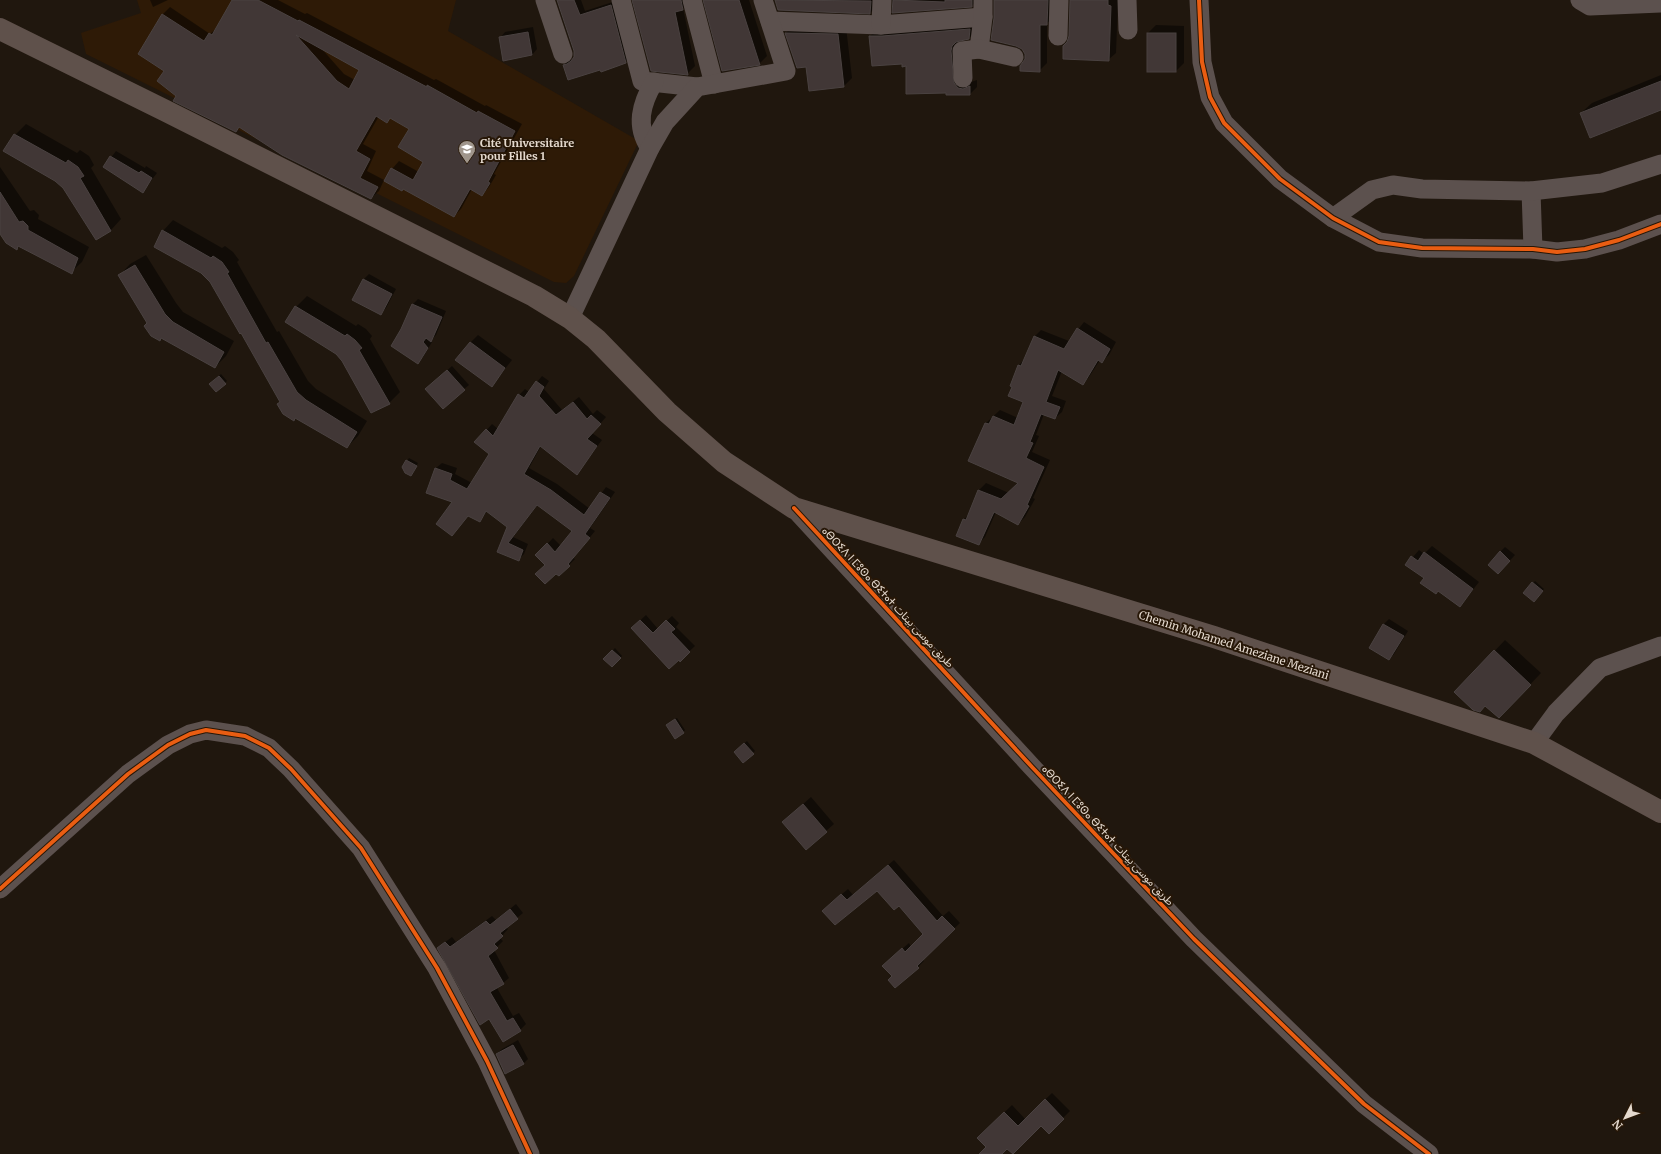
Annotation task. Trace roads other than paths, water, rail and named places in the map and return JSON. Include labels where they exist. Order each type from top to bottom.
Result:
[{"type":"main road","name":"Chemin Mohamed Ameziane Meziani","points":[[0,29],[534,296],[570,318],[596,339],[667,412],[724,462],[794,508],[1214,637],[1534,744],[1661,812]]},
{"type":"street","points":[[545,0],[563,54]]},
{"type":"street","points":[[621,0],[642,81],[705,85],[786,71],[764,0]]},
{"type":"street","points":[[692,0],[705,85]]},
{"type":"street","points":[[882,0],[882,25]]},
{"type":"street","points":[[1058,36],[1059,0]]},
{"type":"street","points":[[1127,0],[1128,30]]},
{"type":"street","points":[[1199,0],[1202,62],[1210,97],[1224,123],[1280,179],[1333,218],[1379,242],[1422,248],[1533,249],[1557,252],[1585,249],[1619,240],[1661,224]]},
{"type":"street","points":[[1580,0],[1590,6],[1661,3]]},
{"type":"street","points":[[770,21],[882,25],[983,9],[979,49]]},
{"type":"street","points":[[963,78],[962,51],[979,49],[1014,57]]},
{"type":"street","points":[[650,148],[643,136],[640,119],[644,101],[654,82]]},
{"type":"street","points":[[570,318],[650,148],[665,122],[705,85]]},
{"type":"street","points":[[1333,218],[1372,190],[1393,185],[1422,189],[1531,191],[1602,183],[1661,164]]},
{"type":"street","points":[[1531,191],[1533,249]]},
{"type":"street","name":"ⴰⴱⵔⵉⴷ ⵏ ⵎⵓⵙⴰ ⴱⵉⵜⴰⵜ طريق موسى بيتات","points":[[794,508],[1032,767],[1194,939],[1364,1104],[1429,1154]]},
{"type":"street","points":[[1534,744],[1556,713],[1600,668],[1661,646]]},
{"type":"street","points":[[0,889],[128,774],[168,745],[190,734],[206,730],[245,736],[269,748],[291,768],[361,848],[437,968],[487,1061],[530,1154]]},
{"type":"place","name":"Cité Universitaire pour Filles 1","points":[[467,164]]}]
